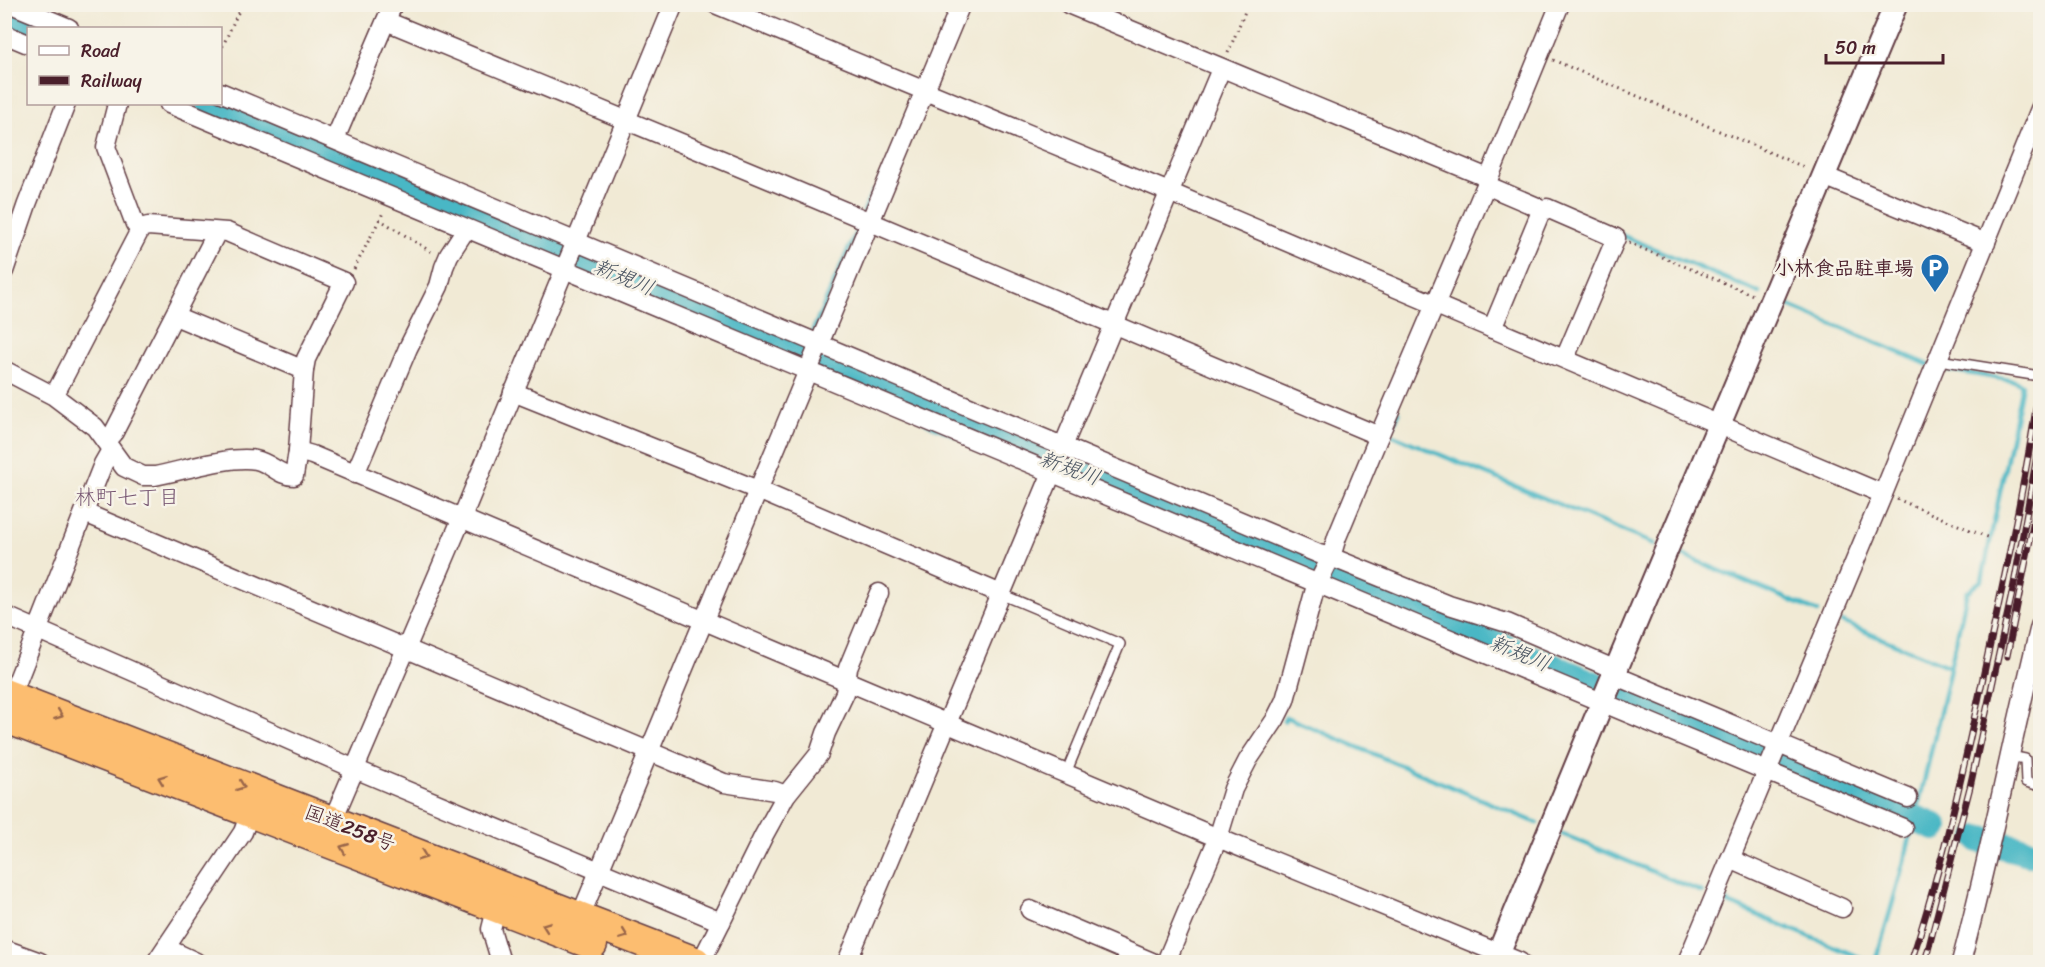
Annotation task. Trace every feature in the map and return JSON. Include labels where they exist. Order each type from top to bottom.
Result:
[{"type":"highway","name":"国道258号","points":[[7,702],[250,813],[499,898],[580,917],[695,963]]},
{"type":"highway","name":"国道258号","points":[[7,702],[332,822],[639,963]]},
{"type":"street","points":[[11,4],[67,27]]},
{"type":"street","points":[[332,822],[461,520],[674,4]]},
{"type":"street","points":[[715,4],[1169,192],[1883,494]]},
{"type":"street","points":[[580,917],[706,620],[808,370],[814,342],[869,222],[961,4]]},
{"type":"street","points":[[1068,4],[1487,182],[1542,209],[1547,208],[1616,238],[1564,358]]},
{"type":"street","points":[[1166,963],[1218,838],[1233,789],[1285,700],[1308,611],[1319,582],[1560,4]]},
{"type":"street","points":[[1497,958],[1896,4]]},
{"type":"street","points":[[335,140],[390,13],[625,120],[1379,436]]},
{"type":"street","points":[[4,34],[27,44]]},
{"type":"street","points":[[847,963],[1221,69]]},
{"type":"street","points":[[222,93],[1330,559],[1449,605],[1507,623],[1608,688],[1767,770],[1903,828]]},
{"type":"street","points":[[4,271],[66,105]]},
{"type":"street","points":[[117,105],[106,147],[135,224],[141,228]]},
{"type":"street","points":[[171,105],[1052,474],[1319,582],[1608,688]]},
{"type":"street","points":[[1687,963],[1939,360],[2040,109]]},
{"type":"street","points":[[1824,176],[1986,243]]},
{"type":"street","points":[[1492,329],[1542,209]]},
{"type":"street","points":[[4,370],[54,396],[95,427],[124,467],[142,476],[155,476],[243,459],[258,460],[269,464],[285,476],[294,476],[306,359],[344,282],[227,232],[148,226],[141,228],[54,396]]},
{"type":"street","points":[[355,474],[408,348],[439,286],[446,261],[466,229]]},
{"type":"street","points":[[7,702],[85,513],[114,432],[217,232]]},
{"type":"street","points":[[175,316],[304,370]]},
{"type":"street","points":[[513,392],[758,490],[1001,594]]},
{"type":"street","points":[[298,452],[312,455],[461,520],[706,620],[1497,958],[1520,963]]},
{"type":"street","points":[[85,513],[724,783],[775,791],[786,795]]},
{"type":"street","points":[[701,963],[786,795],[819,753],[844,693],[848,668],[879,592]]},
{"type":"street","points":[[4,615],[355,769],[721,922]]},
{"type":"street","points":[[1961,963],[2040,626]]},
{"type":"street","points":[[1608,688],[1623,679],[1777,746],[1908,798]]},
{"type":"street","points":[[196,963],[161,955],[243,832],[250,813]]},
{"type":"street","points":[[1730,860],[1842,908]]},
{"type":"street","points":[[499,898],[491,929],[501,963]]},
{"type":"street","points":[[1030,910],[1152,963]]},
{"type":"street","points":[[4,948],[40,963]]},
{"type":"lane","points":[[1939,360],[2033,375]]},
{"type":"lane","points":[[1001,594],[1120,644],[1066,772]]},
{"type":"lane","points":[[2010,756],[2025,759],[2026,782],[2040,786]]},
{"type":"path","points":[[222,48],[242,4]]},
{"type":"path","points":[[1221,69],[1248,4]]},
{"type":"path","points":[[1539,54],[1824,176]]},
{"type":"path","points":[[344,282],[351,274],[391,197]]},
{"type":"path","points":[[379,219],[446,261]]},
{"type":"path","points":[[1616,238],[1771,303]]},
{"type":"path","points":[[1883,494],[1989,538]]},
{"type":"waterway","name":"新規川","points":[[4,18],[27,27]]},
{"type":"waterway","name":"新規川","points":[[211,105],[905,395],[937,415],[1074,472],[1114,484],[1935,827]]},
{"type":"waterway","points":[[864,211],[873,191]]},
{"type":"waterway","points":[[811,335],[859,225]]},
{"type":"waterway","points":[[1621,235],[1760,293]]},
{"type":"waterway","points":[[1789,306],[1929,365]]},
{"type":"waterway","points":[[804,352],[808,343]]},
{"type":"waterway","points":[[1875,962],[1913,825],[1967,592],[1982,580],[2022,385],[2015,381],[1943,369]]},
{"type":"waterway","points":[[1393,426],[1399,412]]},
{"type":"waterway","points":[[1393,435],[1654,544]]},
{"type":"waterway","points":[[1680,554],[1818,612]]},
{"type":"waterway","points":[[1842,622],[1950,667]]},
{"type":"waterway","points":[[1284,721],[1286,717],[1537,823]]},
{"type":"waterway","points":[[1562,834],[1702,892]]},
{"type":"waterway","name":"新規川","points":[[1979,839],[2040,855]]},
{"type":"waterway","points":[[1726,902],[1871,962]]},
{"type":"railway","points":[[1911,962],[1953,814],[1970,739],[2016,523],[2040,381]]},
{"type":"railway","points":[[1925,962],[1970,787],[2014,584],[2040,439]]},
{"type":"railway","points":[[2007,656],[2038,500]]},
{"type":"place","name":"小林食品駐車場","points":[[1935,294]]},
{"type":"district","name":"林町七丁目","points":[[127,497]]}]
